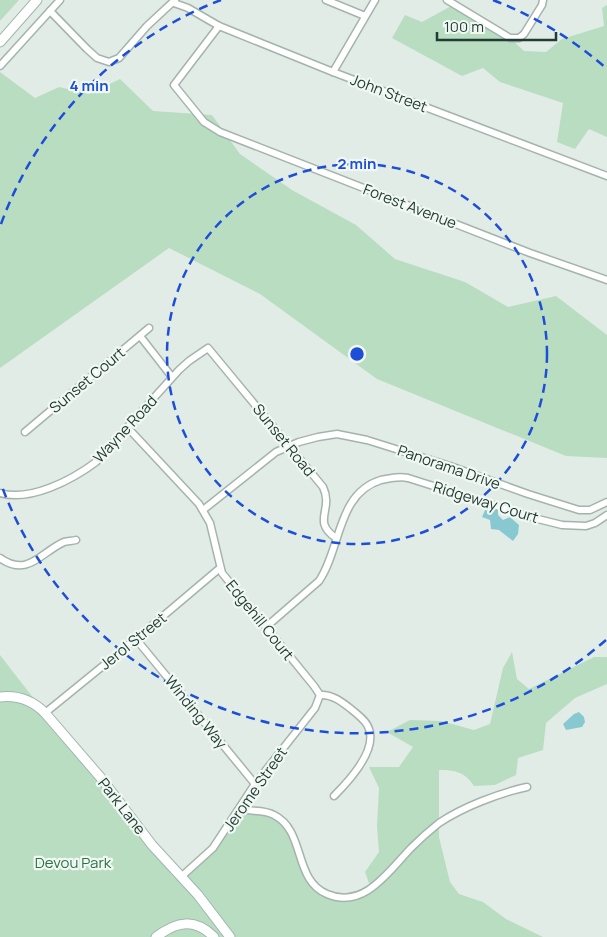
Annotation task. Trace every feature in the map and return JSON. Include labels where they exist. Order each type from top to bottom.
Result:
[{"type":"street","points":[[0,42],[38,0]]},
{"type":"street","points":[[0,66],[60,0]]},
{"type":"street","points":[[326,0],[365,16]]},
{"type":"street","points":[[333,72],[375,0]]},
{"type":"street","points":[[447,0],[510,38],[519,38],[524,34],[542,5],[543,0]]},
{"type":"street","points":[[50,11],[97,58],[109,62],[122,55],[147,26],[174,1]]},
{"type":"street","name":"John Street","points":[[174,1],[219,26],[333,72],[607,176]]},
{"type":"street","name":"Forest Avenue","points":[[219,26],[174,85],[204,122],[220,132],[530,253],[607,280]]},
{"type":"street","name":"Sunset Court","points":[[25,432],[149,328]]},
{"type":"street","points":[[140,336],[172,377]]},
{"type":"street","name":"Wayne Road","points":[[0,493],[22,495],[33,493],[76,475],[96,462],[172,377],[189,361],[208,348]]},
{"type":"street","name":"Sunset Road","points":[[208,348],[322,487],[327,500],[323,522],[325,529],[336,538]]},
{"type":"street","name":"Edgehill Court","points":[[128,428],[193,497],[210,524],[220,568],[234,590],[320,695]]},
{"type":"street","name":"Panorama Drive","points":[[202,510],[265,460],[289,446],[318,437],[342,435],[367,440],[450,466],[578,510],[590,510],[607,502]]},
{"type":"street","name":"Ridgeway Court","points":[[336,538],[352,502],[362,490],[392,477],[408,478],[538,519],[578,527],[596,523],[607,515]]},
{"type":"street","points":[[266,627],[319,581],[325,573],[336,538]]},
{"type":"street","points":[[0,558],[9,563],[24,565],[38,560],[64,542],[76,540]]},
{"type":"street","name":"Jerol Street","points":[[44,712],[136,639],[220,568]]},
{"type":"street","name":"Winding Way","points":[[136,639],[255,784]]},
{"type":"street","points":[[320,695],[333,697],[359,716],[368,726],[371,737],[366,754],[354,774],[334,796]]},
{"type":"street","name":"Jerome Street","points":[[181,877],[213,848],[255,784],[315,708],[320,695]]},
{"type":"street","name":"Park Lane","points":[[0,697],[22,698],[38,706],[44,712],[91,766],[152,845],[204,903],[230,937]]},
{"type":"street","points":[[240,809],[264,812],[276,816],[290,828],[307,875],[314,884],[326,894],[348,898],[371,889],[382,880],[423,836],[441,822],[480,803],[527,787]]},
{"type":"street","points":[[156,937],[167,929],[185,924],[202,927],[214,937]]},
{"type":"green space","points":[[0,0],[19,0],[0,21]]},
{"type":"green space","points":[[453,5],[510,38],[524,51],[546,52],[562,39],[604,26],[602,8],[607,5],[607,137],[589,129],[575,149],[557,142],[563,103],[500,82],[483,68],[462,76],[392,38],[405,15],[422,22]]},
{"type":"green space","points":[[0,72],[35,98],[59,87],[89,94],[120,79],[153,111],[212,115],[240,154],[292,190],[356,225],[395,259],[465,282],[508,307],[556,296],[607,335],[607,458],[566,456],[377,379],[260,294],[169,248],[0,368]]},
{"type":"green space","name":"Devou Park","points":[[512,652],[517,679],[529,689],[594,657],[607,657],[607,684],[575,698],[546,723],[543,750],[518,758],[516,775],[495,785],[474,786],[471,781],[459,773],[439,770],[439,837],[450,882],[459,894],[483,902],[506,919],[543,937],[0,937],[0,655],[45,713],[181,877],[204,857],[241,809],[264,811],[287,825],[307,875],[320,890],[348,898],[371,889],[365,872],[379,852],[377,826],[379,788],[369,767],[399,767],[413,747],[387,732],[410,720],[441,721],[474,730],[490,724],[503,668]]},
{"type":"water","points":[[486,508],[498,510],[498,515],[503,520],[510,517],[519,525],[518,534],[513,541],[499,530],[491,529],[490,520],[482,517]]},
{"type":"water","points":[[579,712],[584,717],[585,722],[582,727],[566,730],[563,724]]}]
